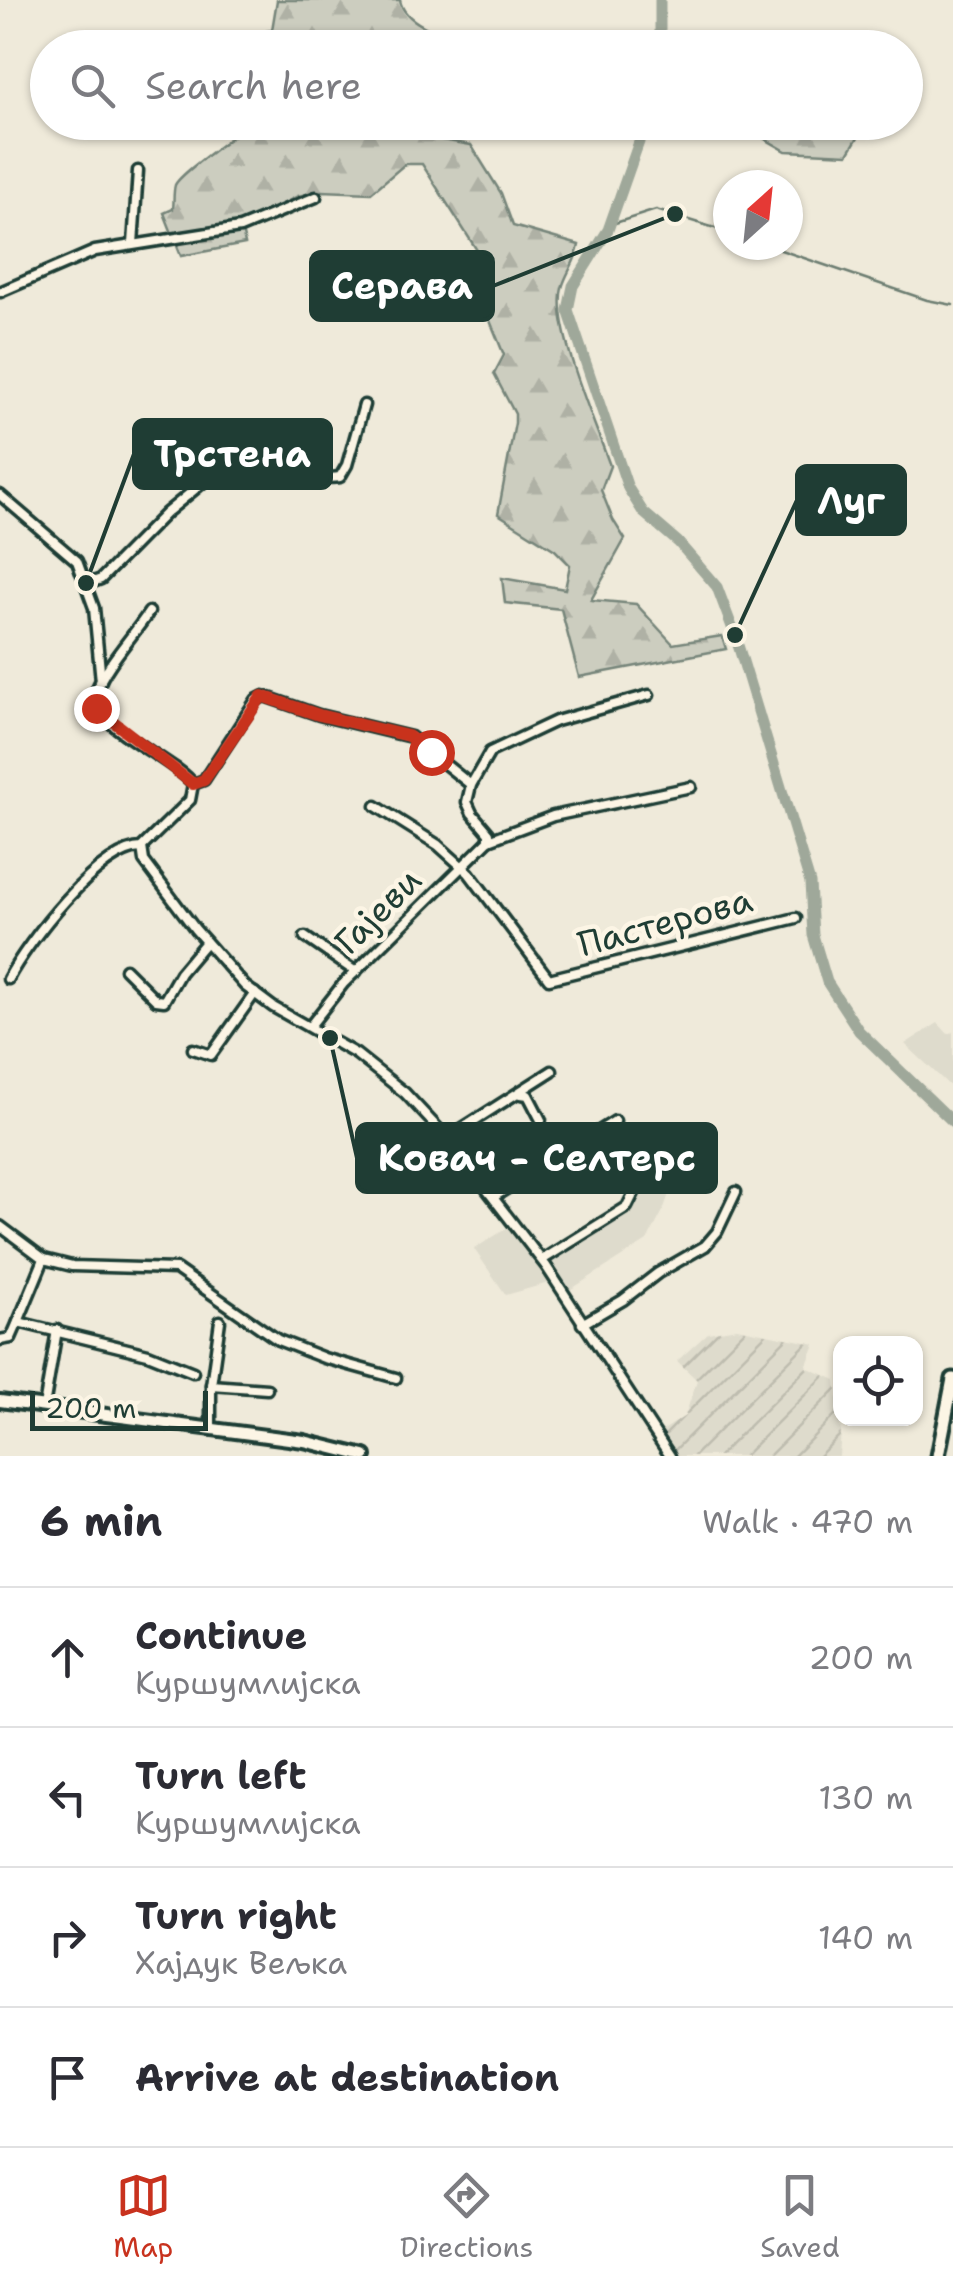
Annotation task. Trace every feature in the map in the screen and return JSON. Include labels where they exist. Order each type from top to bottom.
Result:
[{"type":"main road","points":[[938,1456],[953,1378]]},
{"type":"main road","points":[[0,1401],[320,1444],[365,1456]]},
{"type":"street","points":[[133,244],[138,171]]},
{"type":"street","points":[[0,292],[95,250],[240,228],[316,198]]},
{"type":"street","points":[[88,584],[101,579],[166,513],[252,443],[300,470],[333,479],[340,477],[364,406]]},
{"type":"street","points":[[0,494],[73,556],[88,584],[101,682]]},
{"type":"street","points":[[149,612],[101,682],[94,700],[100,714],[193,784]]},
{"type":"street","points":[[650,695],[587,710],[517,737],[488,754],[472,784],[468,808],[487,829],[489,840],[541,819],[691,787]]},
{"type":"street","points":[[193,784],[204,780],[256,700],[264,696],[319,715],[411,737],[472,784]]},
{"type":"street","points":[[8,979],[51,916],[108,862],[134,848],[142,848],[190,800],[193,784]]},
{"type":"street","points":[[376,806],[438,845],[461,867]]},
{"type":"street","name":"Гајеви","points":[[310,1026],[356,972],[489,840]]},
{"type":"street","points":[[142,848],[144,861],[226,967],[255,993],[356,1054],[405,1093],[447,1138],[542,1260],[670,1456]]},
{"type":"street","name":"Пастерова","points":[[461,867],[490,899],[549,980],[796,918]]},
{"type":"street","points":[[304,937],[356,972]]},
{"type":"street","points":[[125,969],[156,1000],[164,1001],[180,973],[206,942]]},
{"type":"street","points":[[193,1048],[211,1055],[255,993]]},
{"type":"street","points":[[447,1138],[552,1071]]},
{"type":"street","points":[[520,1094],[528,1095],[541,1120]]},
{"type":"street","points":[[495,1196],[615,1122]]},
{"type":"street","points":[[542,1260],[627,1207],[634,1193],[632,1165]]},
{"type":"street","points":[[582,1324],[658,1272],[705,1246],[725,1219],[736,1192]]},
{"type":"street","points":[[0,1226],[44,1259],[90,1268],[164,1266],[176,1270],[278,1340],[324,1358],[396,1378]]},
{"type":"street","points":[[0,1340],[10,1338],[44,1259]]},
{"type":"street","points":[[211,1428],[211,1385],[220,1321]]},
{"type":"street","points":[[18,1322],[148,1354],[193,1372]]},
{"type":"street","points":[[44,1407],[56,1330]]},
{"type":"street","points":[[211,1385],[267,1390]]},
{"type":"shaded area","points":[[938,1023],[948,1034],[953,1032],[953,1089],[905,1044]]},
{"type":"shaded area","points":[[670,1148],[683,1153],[663,1211],[647,1241],[565,1293],[547,1262],[629,1210],[635,1191],[633,1160]]},
{"type":"shaded area","points":[[512,1225],[552,1282],[506,1295],[474,1249]]},
{"type":"shaded area","points":[[737,1328],[815,1344],[806,1367],[833,1379],[833,1426],[840,1426],[841,1432],[839,1456],[674,1456],[662,1431],[685,1416],[697,1380],[677,1361],[708,1333]]},
{"type":"green space","points":[[277,0],[400,0],[411,17],[433,30],[272,30]]},
{"type":"green space","points":[[227,140],[442,140],[471,145],[501,193],[513,226],[579,245],[562,288],[563,326],[610,466],[601,490],[625,539],[591,600],[636,604],[673,644],[722,636],[726,649],[579,677],[561,609],[505,603],[502,578],[565,589],[570,565],[555,550],[498,514],[515,414],[494,374],[504,355],[480,296],[487,266],[422,164],[405,164],[371,193],[322,191],[298,196],[241,226],[245,244],[181,256],[164,213],[173,209],[175,185]]},
{"type":"green space","points":[[767,140],[856,140],[848,154],[786,151]]},
{"type":"waterway","points":[[660,0],[660,30]]},
{"type":"waterway","points":[[640,140],[608,230],[573,286],[568,310],[628,488],[643,512],[678,542],[717,587],[810,883],[813,935],[827,982],[859,1031],[953,1122]]},
{"type":"waterway","points":[[609,225],[656,210],[713,227]]},
{"type":"waterway","points":[[803,258],[927,300],[953,305]]},
{"type":"place","name":"Серава","points":[[675,214]]},
{"type":"place","name":"Трстена","points":[[86,583]]},
{"type":"place","name":"Луг","points":[[735,635]]},
{"type":"place","name":"Ковач - Селтерс","points":[[330,1038]]},
{"type":"route","points":[[96,708],[106,720],[193,784],[204,780],[262,696],[319,715],[408,736],[431,752]]}]
